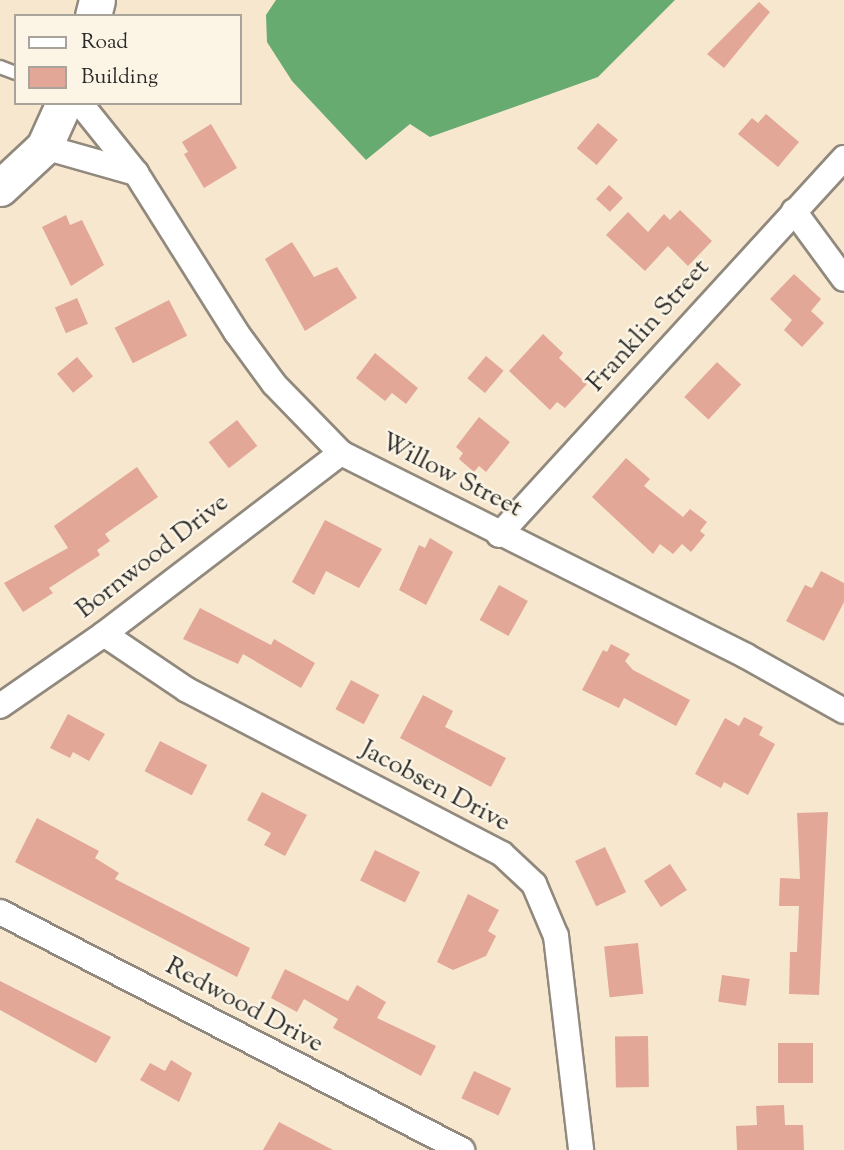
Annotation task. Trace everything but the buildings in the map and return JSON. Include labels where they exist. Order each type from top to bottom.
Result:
[{"type":"street","points":[[0,188],[44,147],[63,105]]},
{"type":"street","name":"Willow Street","points":[[82,105],[136,173],[236,332],[274,384],[341,453],[499,535],[746,656],[844,711]]},
{"type":"street","points":[[44,147],[136,173]]},
{"type":"street","name":"Franklin Street","points":[[499,535],[844,158]]},
{"type":"street","points":[[794,211],[844,279]]},
{"type":"street","name":"Bornwood Drive","points":[[0,706],[104,634],[341,453]]},
{"type":"street","name":"Jacobsen Drive","points":[[104,634],[187,690],[502,854],[534,884],[556,936],[580,1150]]},
{"type":"street","name":"Redwood Drive","points":[[0,912],[462,1150]]},
{"type":"green space","points":[[276,0],[675,0],[598,77],[430,137],[410,124],[366,160],[292,81],[267,42],[266,15]]}]
